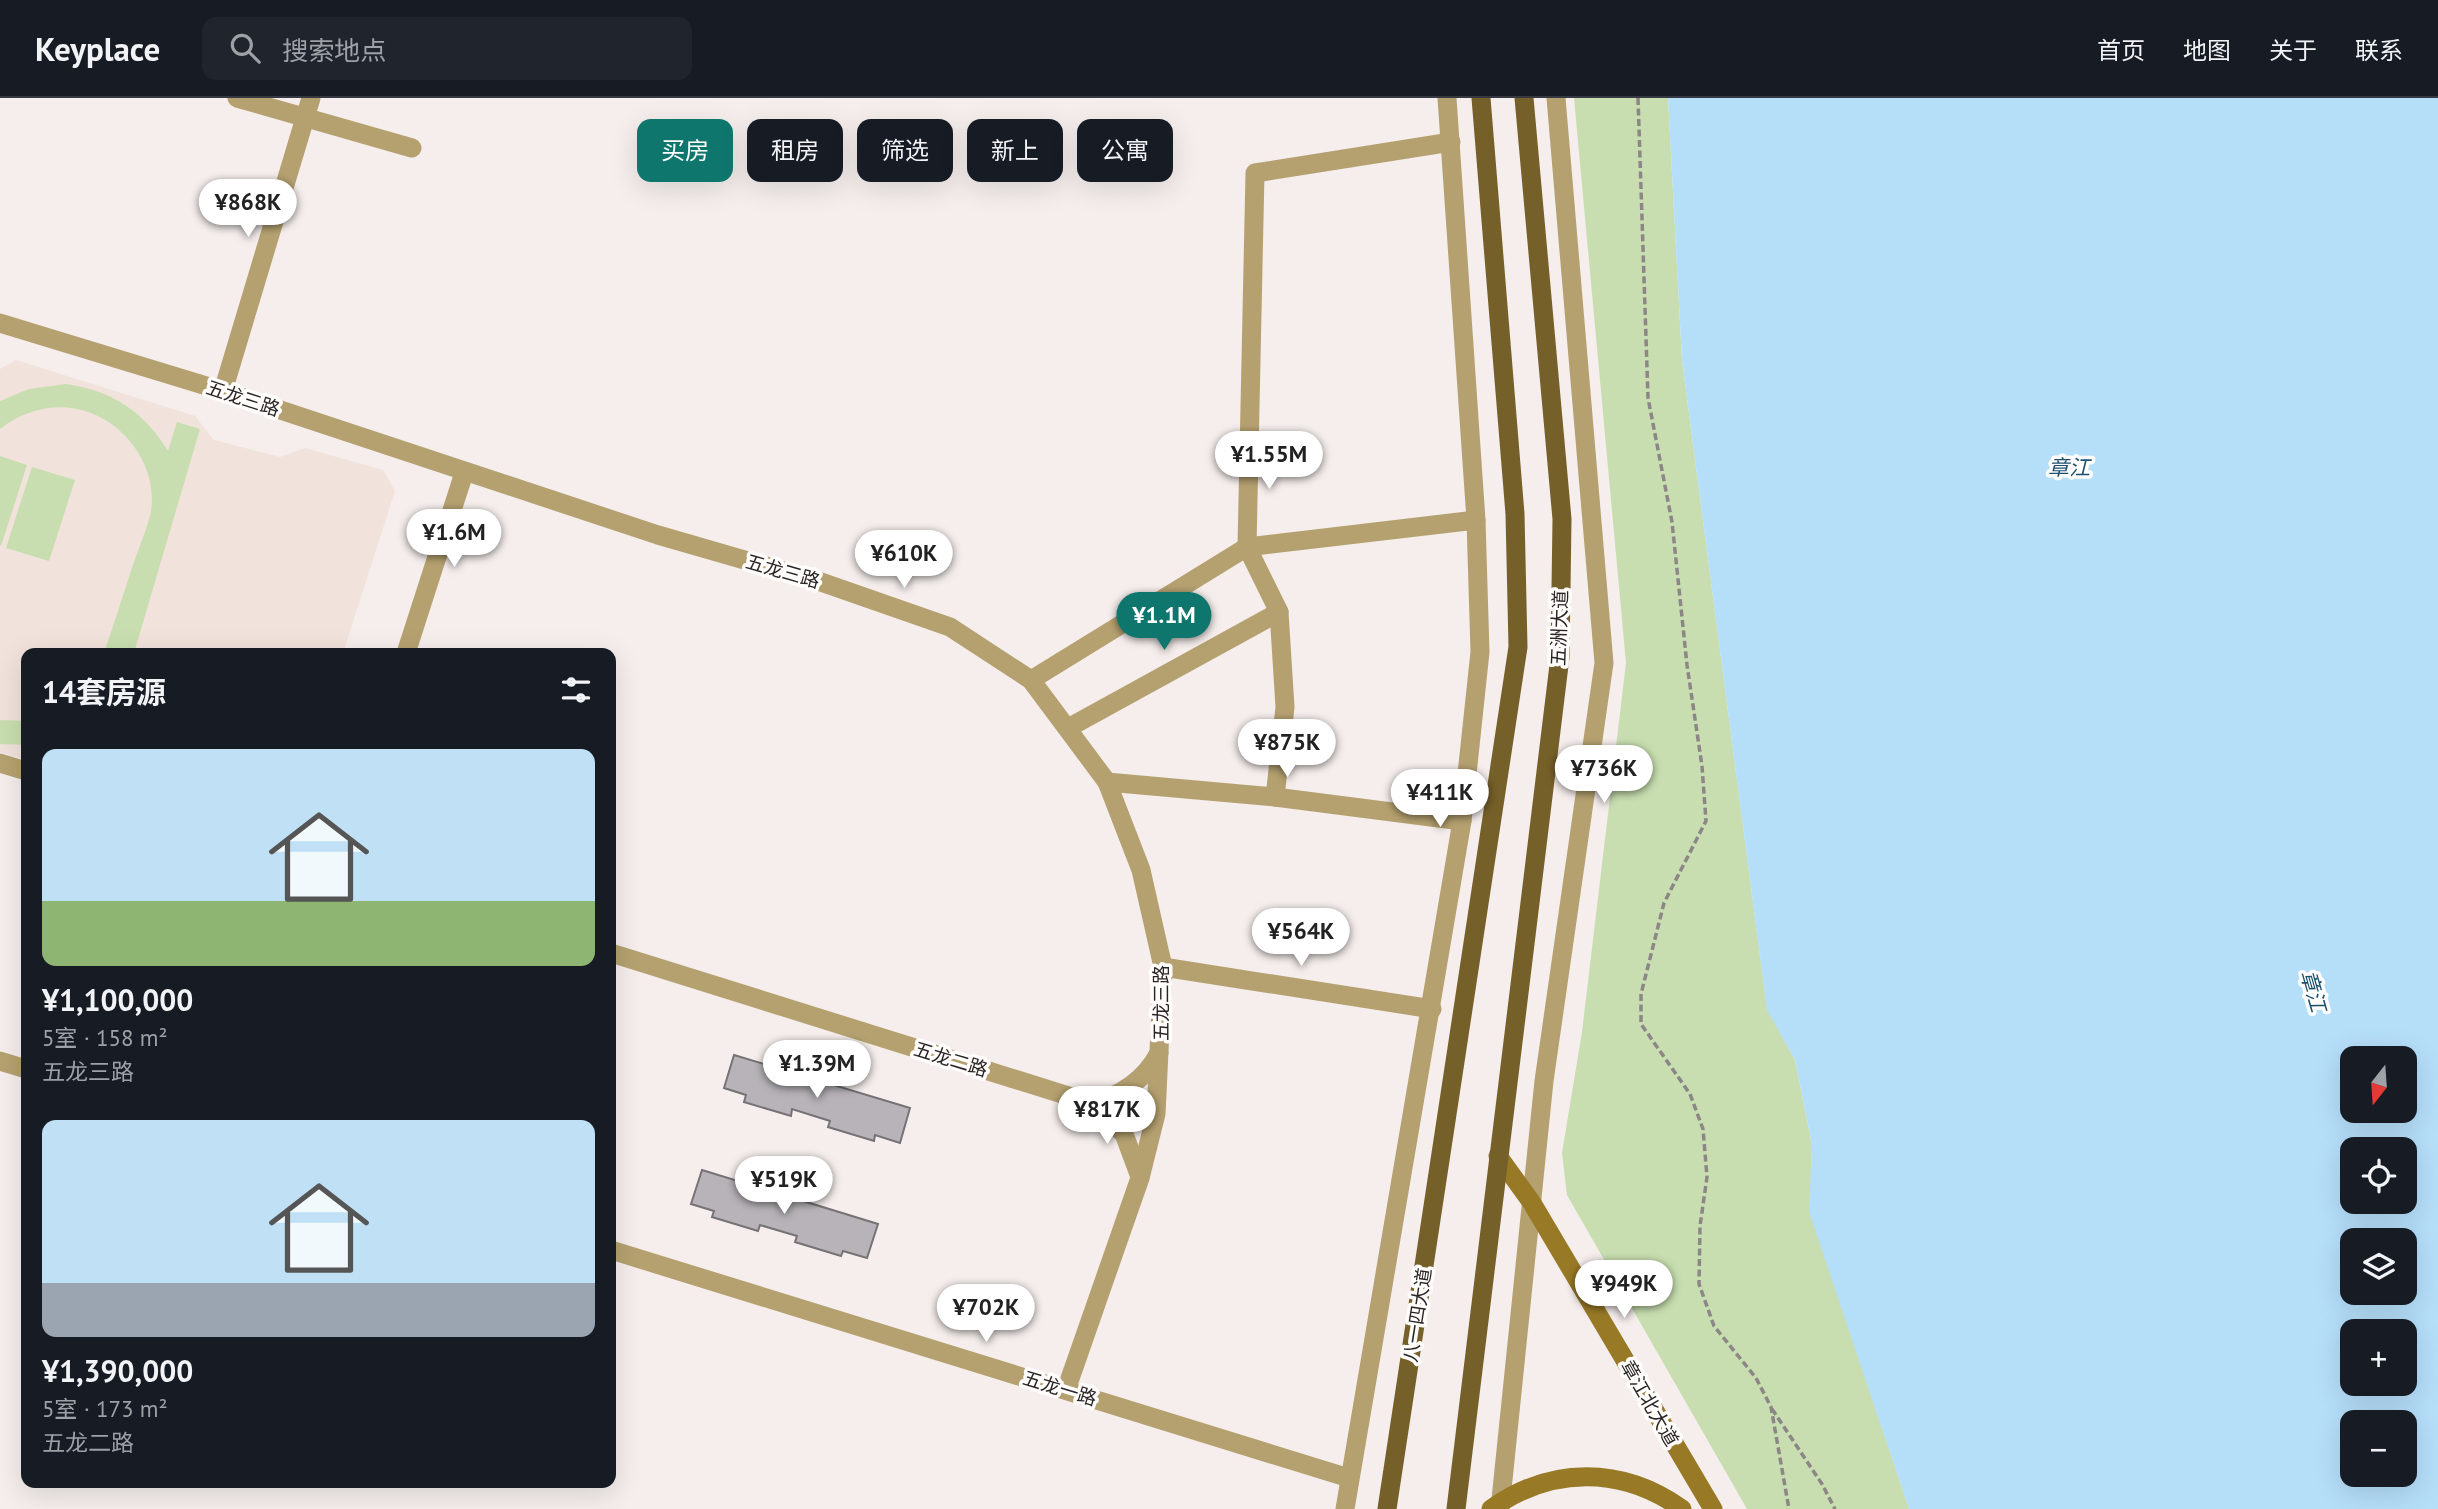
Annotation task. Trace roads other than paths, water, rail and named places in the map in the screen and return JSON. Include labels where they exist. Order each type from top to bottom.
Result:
[{"type":"main road","name":"五洲大道","points":[[1448,1120],[1518,647],[1516,514],[1480,98]]},
{"type":"main road","name":"五洲大道","points":[[1498,1156],[1560,657],[1562,519],[1524,98]]},
{"type":"main road","name":"八一四大道","points":[[1387,1509],[1448,1120]]},
{"type":"main road","points":[[1400,1509],[1448,1120]]},
{"type":"main road","points":[[1443,1509],[1498,1156]]},
{"type":"main road","points":[[1456,1509],[1498,1156]]},
{"type":"main road","name":"章江北大道","points":[[1498,1156],[1532,1203],[1713,1509]]},
{"type":"main road","points":[[1497,1507],[1546,1481],[1588,1475],[1630,1482],[1649,1489],[1682,1509]]},
{"type":"street","points":[[237,98],[412,148]]},
{"type":"street","points":[[223,391],[311,98]]},
{"type":"street","points":[[1345,1509],[1462,821],[1480,652],[1476,520],[1447,98]]},
{"type":"street","points":[[1497,1507],[1544,1082],[1604,663],[1556,98]]},
{"type":"street","points":[[1275,797],[1285,707],[1279,612],[1247,547],[1255,173],[1451,142]]},
{"type":"street","name":"五龙三路","points":[[0,323],[223,391],[658,535],[821,582],[950,627],[1031,680],[1107,782],[1141,870],[1163,967],[1156,1114],[1140,1178],[1066,1390]]},
{"type":"street","points":[[408,648],[464,472]]},
{"type":"street","points":[[1031,680],[1247,547],[1476,520]]},
{"type":"street","points":[[1068,728],[1279,612]]},
{"type":"street","points":[[0,763],[21,769]]},
{"type":"street","points":[[1107,782],[1275,797],[1462,821]]},
{"type":"street","name":"五龙二路","points":[[616,955],[1091,1103]]},
{"type":"street","points":[[1163,967],[1432,1009]]},
{"type":"street","points":[[1091,1103],[1114,1097],[1136,1083],[1161,1049]]},
{"type":"street","points":[[0,1061],[21,1067]]},
{"type":"street","points":[[1091,1103],[1124,1134],[1132,1148],[1140,1178]]},
{"type":"street","name":"五龙一路","points":[[616,1252],[1349,1478]]},
{"type":"water","name":"章江","points":[[1668,98],[2438,98],[2438,1509],[1909,1509],[1809,1212],[1812,1145],[1795,1060],[1767,1010],[1682,360]]}]
